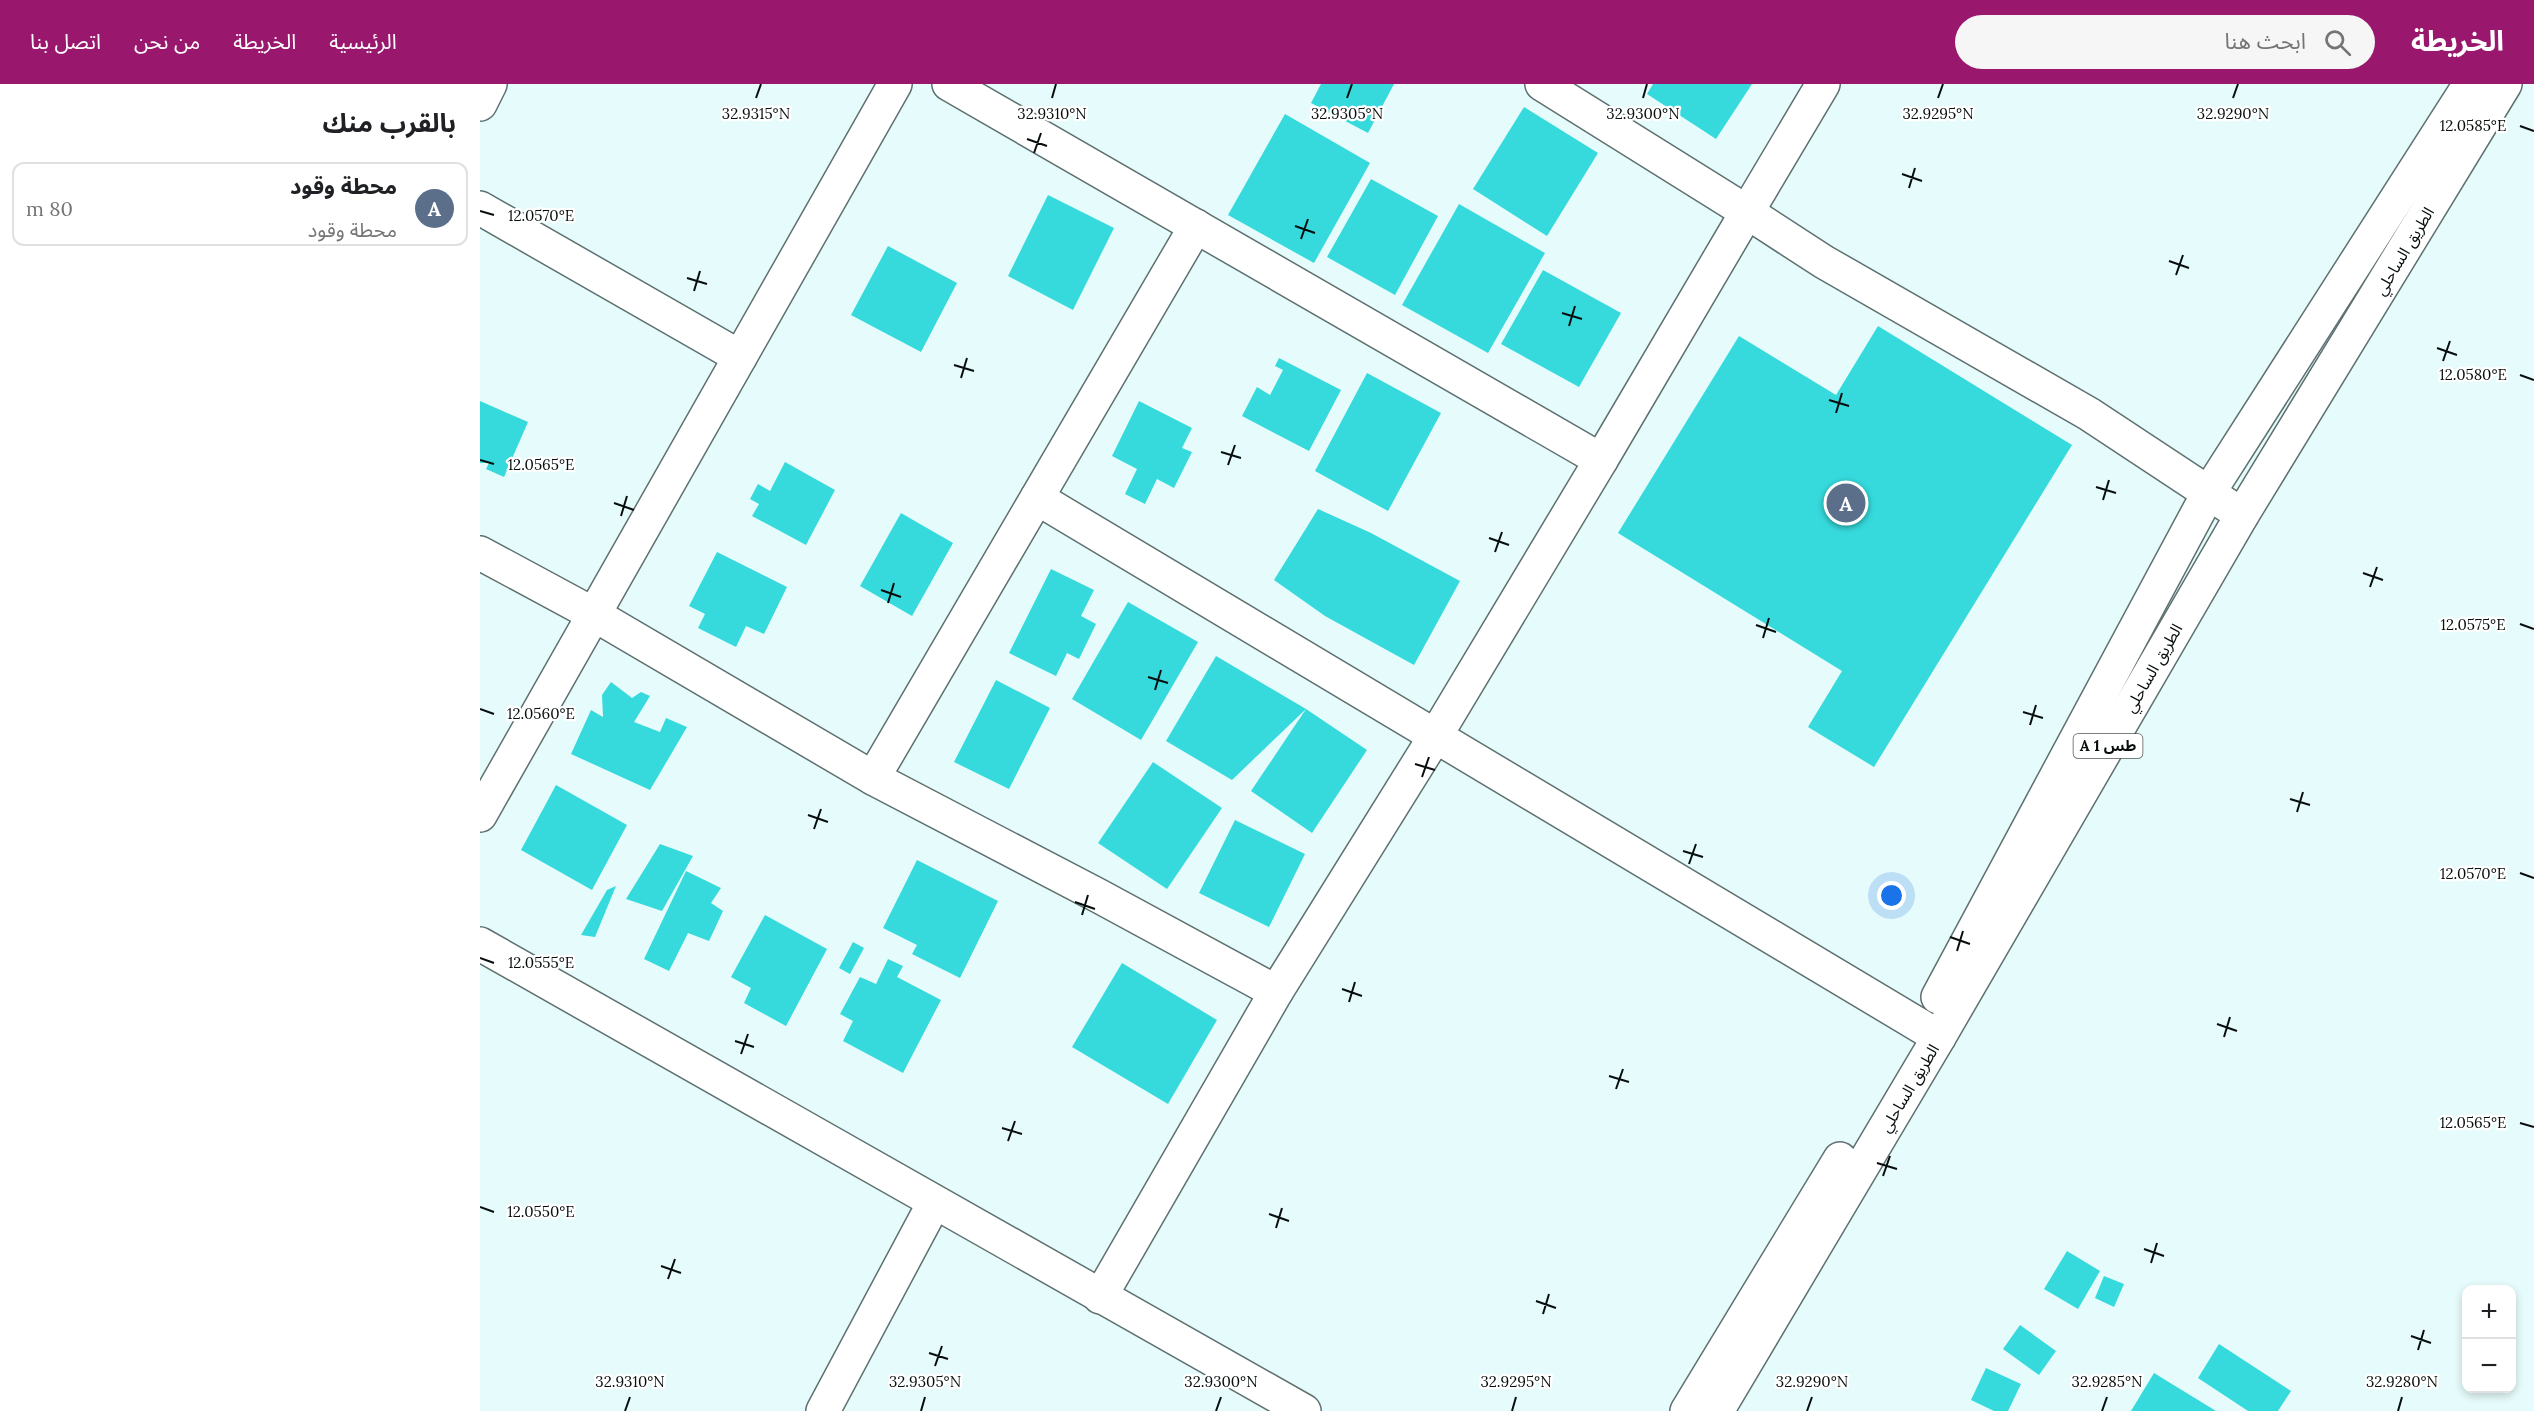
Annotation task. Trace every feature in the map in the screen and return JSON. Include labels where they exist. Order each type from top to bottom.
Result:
[{"type":"main road","points":[[480,104],[490,84]]},
{"type":"main road","points":[[480,815],[596,615],[895,84]]},
{"type":"main road","points":[[949,84],[1601,460]]},
{"type":"main road","points":[[1542,84],[1824,262],[2089,414],[2169,469],[2210,492],[2242,515]]},
{"type":"main road","points":[[1100,1297],[1276,992],[1436,735],[1823,84]]},
{"type":"main road","name":"A 1 طس","points":[[1687,1411],[1931,1031],[2210,492],[2470,84]]},
{"type":"main road","name":"الطريق الساحلي","points":[[1717,1411],[1931,1031],[2505,84]]},
{"type":"main road","points":[[480,208],[740,357]]},
{"type":"main road","points":[[873,778],[1196,226]]},
{"type":"main road","points":[[1037,498],[1931,1031]]},
{"type":"main road","points":[[480,553],[596,615],[873,778],[1276,992]]},
{"type":"main road","points":[[480,944],[1304,1411]]},
{"type":"main road","points":[[823,1411],[934,1203]]},
{"type":"building","points":[[1321,84],[1394,84],[1368,133],[1311,103]]},
{"type":"building","points":[[1653,84],[1752,84],[1716,139],[1647,94]]},
{"type":"building","points":[[1524,107],[1598,153],[1547,236],[1473,189]]},
{"type":"building","points":[[1285,114],[1370,163],[1314,263],[1228,215]]},
{"type":"building","points":[[1371,179],[1438,216],[1395,295],[1327,257]]},
{"type":"building","points":[[1048,195],[1114,228],[1073,310],[1008,276]]},
{"type":"building","points":[[1459,204],[1545,253],[1488,353],[1402,305]]},
{"type":"building","points":[[888,246],[957,283],[921,352],[851,315]]},
{"type":"building","points":[[1543,270],[1621,313],[1579,387],[1501,344]]},
{"type":"building","points":[[1878,326],[2072,445],[1874,767],[1808,727],[1842,671],[1618,533],[1739,336],[1836,395]]},
{"type":"building","points":[[1279,358],[1341,390],[1309,451],[1242,416],[1257,387],[1270,395],[1283,370],[1275,366]]},
{"type":"building","points":[[1367,373],[1441,413],[1388,511],[1315,471]]},
{"type":"building","points":[[480,401],[528,422],[504,477],[486,469],[489,463],[480,463]]},
{"type":"building","points":[[1139,401],[1192,428],[1182,448],[1192,452],[1174,488],[1157,479],[1145,504],[1125,494],[1137,469],[1112,456]]},
{"type":"building","points":[[785,462],[835,490],[806,545],[752,516],[759,504],[750,499],[758,484],[770,491]]},
{"type":"building","points":[[1318,509],[1371,533],[1460,581],[1414,665],[1325,616],[1274,580]]},
{"type":"building","points":[[901,513],[953,543],[912,616],[860,586]]},
{"type":"building","points":[[717,552],[787,587],[764,634],[746,626],[736,647],[698,628],[705,614],[689,606]]},
{"type":"building","points":[[1051,569],[1094,590],[1081,616],[1096,624],[1079,659],[1067,653],[1056,676],[1009,653]]},
{"type":"building","points":[[1128,602],[1198,642],[1141,740],[1072,699]]},
{"type":"building","points":[[1216,656],[1306,709],[1232,780],[1166,741]]},
{"type":"building","points":[[996,680],[1050,708],[1009,789],[954,762]]},
{"type":"building","points":[[611,682],[632,698],[641,692],[650,696],[634,722],[660,732],[666,718],[687,727],[650,790],[571,754],[591,710],[603,717],[602,695]]},
{"type":"building","points":[[1306,709],[1367,750],[1312,833],[1251,791]]},
{"type":"building","points":[[1153,762],[1222,808],[1167,889],[1098,843]]},
{"type":"building","points":[[556,785],[627,825],[592,890],[521,850]]},
{"type":"building","points":[[1235,820],[1305,854],[1269,927],[1199,893]]},
{"type":"building","points":[[660,844],[693,856],[662,911],[626,899]]},
{"type":"building","points":[[917,860],[998,901],[960,978],[912,954],[917,945],[883,928]]},
{"type":"building","points":[[686,871],[721,888],[711,903],[723,911],[709,941],[688,933],[669,971],[644,959]]},
{"type":"building","points":[[616,886],[595,937],[581,935],[607,890]]},
{"type":"building","points":[[765,915],[827,949],[786,1026],[744,1003],[751,988],[731,977]]},
{"type":"building","points":[[853,942],[864,948],[850,974],[839,968]]},
{"type":"building","points":[[888,959],[903,966],[897,977],[941,1000],[903,1073],[843,1041],[853,1021],[840,1014],[860,977],[876,984]]},
{"type":"building","points":[[1122,963],[1217,1020],[1168,1104],[1072,1047]]},
{"type":"building","points":[[2067,1251],[2100,1271],[2078,1309],[2044,1289]]},
{"type":"building","points":[[2104,1276],[2124,1284],[2114,1307],[2095,1298]]},
{"type":"building","points":[[2020,1325],[2056,1351],[2039,1375],[2003,1349]]},
{"type":"building","points":[[2219,1344],[2291,1391],[2278,1411],[2248,1411],[2198,1378]]},
{"type":"building","points":[[1986,1368],[2021,1384],[2008,1411],[1994,1411],[1971,1400]]},
{"type":"building","points":[[2154,1373],[2216,1411],[2131,1411]]},
{"type":"place","name":"محطة وقود","points":[[1846,503]]}]
